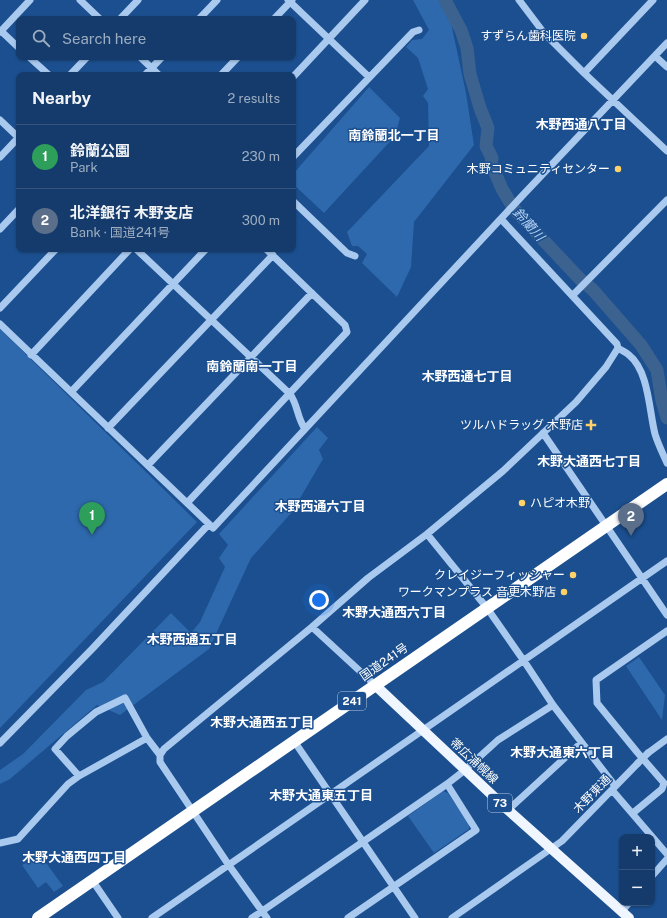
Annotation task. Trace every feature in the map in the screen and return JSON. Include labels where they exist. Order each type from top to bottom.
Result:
[{"type":"highway","name":"国道241号","points":[[38,918],[667,484]]},
{"type":"main road","name":"帯広浦幌線","points":[[375,685],[508,810],[625,915]]},
{"type":"street","points":[[16,45],[0,32],[30,0]]},
{"type":"street","points":[[80,0],[97,16]]},
{"type":"street","points":[[123,16],[138,0]]},
{"type":"street","points":[[202,16],[217,0]]},
{"type":"street","points":[[296,74],[365,0]]},
{"type":"street","points":[[519,0],[544,33],[667,152]]},
{"type":"street","points":[[584,73],[653,0]]},
{"type":"street","points":[[277,16],[290,1],[369,77]]},
{"type":"street","points":[[296,154],[412,32],[419,30]]},
{"type":"street","points":[[0,324],[212,528],[522,196],[667,44]]},
{"type":"street","points":[[655,56],[667,67]]},
{"type":"street","points":[[32,60],[46,72]]},
{"type":"street","points":[[73,72],[84,60]]},
{"type":"street","points":[[143,60],[156,72]]},
{"type":"street","points":[[148,72],[159,60]]},
{"type":"street","points":[[224,72],[235,60]]},
{"type":"street","points":[[0,120],[16,135]]},
{"type":"street","points":[[0,157],[16,141]]},
{"type":"street","points":[[573,296],[667,200]]},
{"type":"street","points":[[296,204],[347,253],[355,256]]},
{"type":"street","points":[[0,228],[16,211]]},
{"type":"street","points":[[501,219],[618,344],[618,348],[630,356],[642,374],[647,390],[656,435],[667,463]]},
{"type":"street","points":[[0,308],[53,252]]},
{"type":"street","points":[[31,355],[127,252]]},
{"type":"street","points":[[139,252],[290,394],[295,401],[300,422],[305,429]]},
{"type":"street","points":[[71,392],[203,252]]},
{"type":"street","points":[[187,503],[347,332],[345,325],[270,252]]},
{"type":"street","points":[[108,428],[273,255]]},
{"type":"street","points":[[148,466],[312,293]]},
{"type":"street","points":[[267,918],[192,812],[160,762],[160,755],[174,740],[312,627],[368,578],[427,534],[503,471],[576,402],[606,367],[618,348]]},
{"type":"street","points":[[543,433],[667,615]]},
{"type":"street","points":[[0,743],[93,648],[209,524]]},
{"type":"street","points":[[427,534],[487,608],[524,661],[552,705],[613,788],[667,854]]},
{"type":"street","points":[[152,918],[667,561]]},
{"type":"street","points":[[312,627],[375,685]]},
{"type":"street","points":[[633,813],[662,789],[664,783],[597,704],[596,680],[667,631]]},
{"type":"street","points":[[79,776],[55,749],[67,736],[96,712],[125,698],[147,738],[160,755]]},
{"type":"street","points":[[252,918],[447,784],[466,770],[498,740],[552,705]]},
{"type":"street","points":[[0,843],[18,839],[68,784],[79,776],[147,738]]},
{"type":"street","name":"木野東通","points":[[452,918],[562,842],[648,753],[667,739]]},
{"type":"street","points":[[294,741],[415,918]]},
{"type":"street","points":[[508,810],[581,743]]},
{"type":"street","points":[[348,918],[476,830],[447,784]]},
{"type":"street","points":[[655,873],[667,859]]},
{"type":"street","points":[[92,880],[118,918]]},
{"type":"shaded area","points":[[413,0],[440,0],[451,23],[466,93],[474,145],[414,222],[411,267],[397,297],[362,263],[367,254],[358,246],[352,246],[347,232],[429,146],[428,103],[423,96],[428,89],[418,58],[406,47],[412,40],[422,39],[429,30]]},
{"type":"shaded area","points":[[369,87],[400,118],[395,136],[324,213],[296,187],[296,171]]},
{"type":"shaded area","points":[[0,329],[197,522],[0,728]]},
{"type":"shaded area","points":[[317,427],[328,438],[319,450],[323,459],[292,512],[251,558],[209,649],[120,715],[97,705],[10,779],[0,784],[0,770],[23,754],[86,690],[103,682],[171,613],[191,633],[200,622],[225,567],[219,558],[228,545],[219,534]]},
{"type":"shaded area","points":[[639,657],[665,695],[662,720],[626,666]]},
{"type":"shaded area","points":[[443,791],[448,793],[469,824],[469,829],[434,853],[408,816]]},
{"type":"shaded area","points":[[41,856],[63,886],[54,892],[46,882],[38,888],[22,865]]},
{"type":"waterway","name":"鈴蘭川","points":[[445,0],[461,30],[467,48],[470,74],[480,108],[488,128],[486,146],[492,158],[491,163],[502,189],[514,209],[580,279],[593,290],[641,345],[657,370],[662,401],[667,418]]},
{"type":"place","name":"すずらん歯科医院","points":[[584,36]]},
{"type":"place","name":"木野コミュニティセンター","points":[[618,169]]},
{"type":"place","name":"ツルハドラッグ 木野店","points":[[591,425]]},
{"type":"place","name":"ハピオ木野","points":[[522,503]]},
{"type":"place","name":"鈴蘭公園","points":[[92,535]]},
{"type":"place","name":"北洋銀行 木野支店","points":[[631,536]]},
{"type":"place","name":"クレイジーフィッシャー","points":[[573,575]]},
{"type":"place","name":"ワークマンプラス 音更木野店","points":[[564,592]]},
{"type":"district","name":"木野西通八丁目","points":[[581,124]]},
{"type":"district","name":"南鈴蘭北一丁目","points":[[394,135]]},
{"type":"district","name":"南鈴蘭南一丁目","points":[[252,366]]},
{"type":"district","name":"木野西通七丁目","points":[[467,376]]},
{"type":"district","name":"木野大通西七丁目","points":[[589,461]]},
{"type":"district","name":"木野西通六丁目","points":[[320,506]]},
{"type":"district","name":"木野大通西六丁目","points":[[394,612]]},
{"type":"district","name":"木野西通五丁目","points":[[192,639]]},
{"type":"district","name":"木野大通西五丁目","points":[[262,722]]},
{"type":"district","name":"木野大通東六丁目","points":[[562,752]]},
{"type":"district","name":"木野大通東五丁目","points":[[321,795]]},
{"type":"district","name":"木野大通西四丁目","points":[[74,857]]}]
